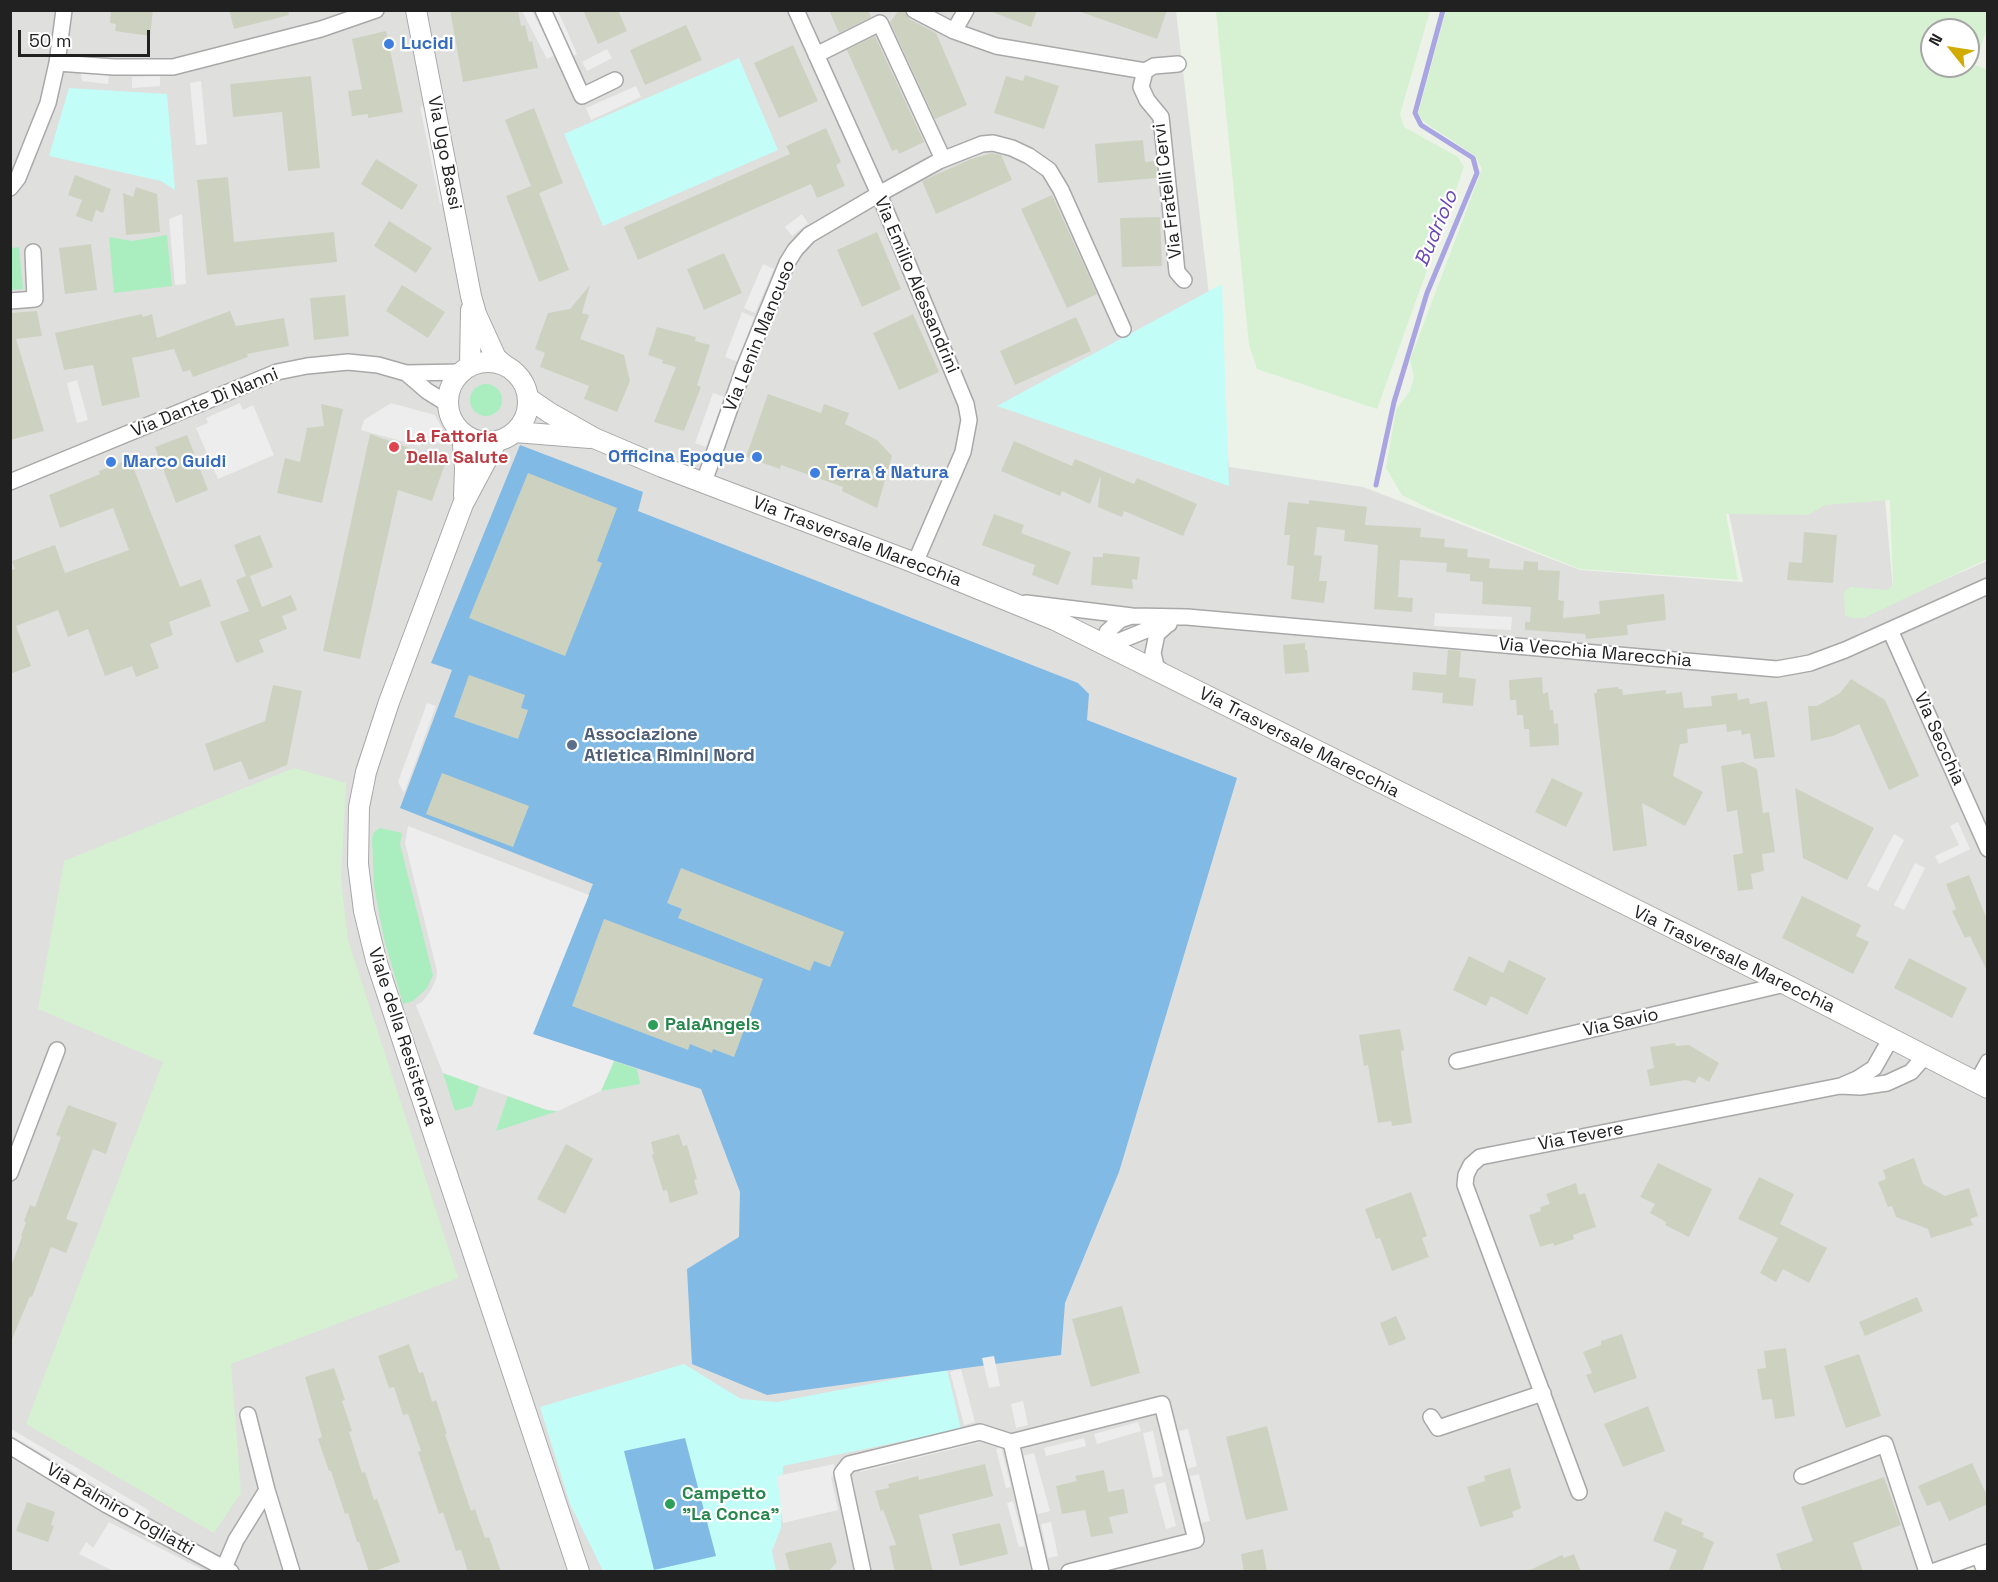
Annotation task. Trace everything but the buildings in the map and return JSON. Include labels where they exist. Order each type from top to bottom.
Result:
[{"type":"street","points":[[10,188],[18,178],[48,104],[57,63],[64,10]]},
{"type":"street","points":[[57,63],[114,67],[173,67],[321,29],[376,10]]},
{"type":"street","name":"Via Ugo Bassi","points":[[416,10],[471,296],[476,314],[496,358],[507,367]]},
{"type":"street","points":[[543,10],[582,96],[615,80]]},
{"type":"street","name":"Via Emilio Alessandrini","points":[[796,10],[879,194],[962,395],[969,420],[956,471],[915,563]]},
{"type":"street","points":[[914,10],[954,31],[996,46],[1145,71],[1154,66],[1178,64]]},
{"type":"street","points":[[954,31],[966,10]]},
{"type":"street","points":[[816,55],[880,23],[944,159]]},
{"type":"street","name":"Via Fratelli Cervi","points":[[1145,71],[1141,87],[1147,100],[1161,117],[1177,272],[1184,280]]},
{"type":"street","name":"Via Lenin Mancuso","points":[[705,482],[744,368],[787,263],[809,235],[944,159],[982,144],[993,143],[1012,148],[1029,156],[1049,170],[1123,329]]},
{"type":"street","points":[[10,301],[35,299],[33,252]]},
{"type":"street","name":"Via Ugo Bassi","points":[[466,369],[471,296]]},
{"type":"street","name":"Via Dante Di Nanni","points":[[10,482],[277,372],[348,362],[378,365],[406,373],[466,369]]},
{"type":"street","points":[[483,362],[507,367],[518,375],[528,398],[523,422],[515,432],[496,442],[472,440],[454,425],[448,404],[449,391],[466,369],[483,362]]},
{"type":"street","name":"Via Dante Di Nanni","points":[[406,373],[427,391],[448,404]]},
{"type":"street","name":"Via Trasversale Marecchia","points":[[528,398],[594,438],[1009,601],[1103,644],[1785,984],[1982,1085]]},
{"type":"street","name":"Via Trasversale Marecchia","points":[[515,432],[594,438]]},
{"type":"street","name":"Viale della Resistenza","points":[[462,433],[465,468],[464,504]]},
{"type":"street","name":"Viale della Resistenza","points":[[496,442],[464,504],[393,692],[366,772],[359,807],[358,864],[364,911],[376,960],[577,1570]]},
{"type":"street","name":"Via Vecchia Marecchia","points":[[1009,601],[1132,616],[1186,617],[1777,669],[1810,663],[1845,650],[1988,586]]},
{"type":"street","points":[[1103,644],[1107,632],[1120,620],[1132,616]]},
{"type":"street","name":"Via Vecchia Marecchia","points":[[1103,644],[1122,640],[1186,617]]},
{"type":"street","points":[[1166,675],[1156,666],[1154,643],[1157,634],[1169,624]]},
{"type":"street","name":"Via Secchia","points":[[1890,630],[1988,849]]},
{"type":"street","name":"Via Savio","points":[[1457,1061],[1785,984]]},
{"type":"street","points":[[1840,1086],[1874,1068],[1890,1038]]},
{"type":"street","points":[[10,1173],[57,1050]]},
{"type":"street","name":"Via Tevere","points":[[1579,1492],[1465,1185],[1471,1165],[1480,1157],[1840,1086],[1860,1087],[1887,1083],[1911,1072],[1924,1056]]},
{"type":"street","points":[[1982,1085],[1988,1062]]},
{"type":"street","points":[[1434,1422],[1543,1393]]},
{"type":"street","points":[[863,1572],[842,1473],[849,1464],[980,1432],[1006,1440],[1162,1404],[1196,1540],[1069,1572]]},
{"type":"street","points":[[248,1415],[267,1490],[292,1572]]},
{"type":"street","points":[[1006,1440],[1041,1572]]},
{"type":"street","points":[[1803,1476],[1885,1444],[1927,1572]]},
{"type":"street","name":"Via Palmiro Togliatti","points":[[10,1446],[107,1505],[227,1570]]},
{"type":"street","points":[[227,1570],[236,1540],[267,1490]]},
{"type":"street","points":[[1932,1572],[1983,1554],[1986,1572]]},
{"type":"shaded area","points":[[11,11],[1176,11],[1229,467],[1363,487],[1580,570],[1743,582],[1728,509],[1885,499],[1894,602],[1987,561],[1987,1558],[1953,1572],[11,1572]]},
{"type":"shaded area","points":[[522,11],[532,11],[555,55],[547,59]]},
{"type":"shaded area","points":[[546,11],[558,11],[577,54],[568,58]]},
{"type":"shaded area","points":[[607,49],[612,58],[587,71],[582,62]]},
{"type":"shaded area","points":[[739,58],[778,150],[603,226],[564,134]]},
{"type":"shaded area","points":[[80,70],[109,74],[108,84],[82,81]]},
{"type":"shaded area","points":[[160,76],[160,86],[132,88],[132,77]]},
{"type":"shaded area","points":[[201,81],[207,144],[196,145],[190,83]]},
{"type":"shaded area","points":[[636,86],[641,97],[591,120],[586,108]]},
{"type":"shaded area","points":[[69,88],[167,94],[175,190],[161,181],[49,156]]},
{"type":"shaded area","points":[[426,106],[446,203],[440,204],[420,107]]},
{"type":"shaded area","points":[[182,214],[186,284],[175,285],[169,219]]},
{"type":"shaded area","points":[[802,214],[808,223],[792,236],[785,227]]},
{"type":"shaded area","points":[[763,264],[774,269],[755,313],[744,308]]},
{"type":"shaded area","points":[[1222,284],[1229,486],[997,406]]},
{"type":"shaded area","points":[[742,312],[754,317],[738,362],[725,357]]},
{"type":"shaded area","points":[[77,380],[88,420],[77,423],[67,383]]},
{"type":"shaded area","points":[[713,393],[724,397],[706,447],[695,443]]},
{"type":"shaded area","points":[[240,403],[243,410],[253,405],[274,455],[218,479],[196,428],[208,423],[206,418]]},
{"type":"shaded area","points":[[391,403],[435,415],[444,432],[441,444],[422,439],[420,446],[361,430],[364,420]]},
{"type":"shaded area","points":[[520,445],[643,492],[638,511],[1078,683],[1089,694],[1087,720],[1237,778],[1119,1172],[1065,1303],[1061,1355],[767,1395],[692,1364],[687,1269],[739,1237],[740,1192],[701,1089],[532,1034],[593,884],[400,808],[452,670],[431,663]]},
{"type":"shaded area","points":[[1435,613],[1512,617],[1511,630],[1434,626]]},
{"type":"shaded area","points":[[427,703],[436,706],[404,793],[398,782]]},
{"type":"shaded area","points":[[1958,822],[1970,849],[1939,864],[1935,856],[1959,845],[1950,826]]},
{"type":"shaded area","points":[[408,826],[589,895],[533,1034],[614,1061],[601,1091],[558,1111],[547,1110],[443,1073],[416,1005],[422,1002],[431,990],[437,971],[405,843]]},
{"type":"shaded area","points":[[1894,834],[1904,840],[1878,891],[1867,886]]},
{"type":"shaded area","points":[[1915,863],[1925,868],[1904,910],[1894,905]]},
{"type":"shaded area","points":[[994,1356],[1000,1386],[989,1388],[982,1358]]},
{"type":"shaded area","points":[[684,1364],[741,1399],[777,1402],[947,1369],[961,1429],[783,1466],[781,1528],[772,1551],[776,1571],[603,1571],[570,1504],[540,1407]]},
{"type":"shaded area","points":[[961,1369],[975,1422],[964,1425],[950,1372]]},
{"type":"shaded area","points":[[1023,1401],[1028,1425],[1016,1428],[1011,1404]]},
{"type":"shaded area","points":[[1138,1422],[1141,1431],[1097,1444],[1094,1434]]},
{"type":"shaded area","points":[[11,1429],[150,1511],[147,1516],[11,1435]]},
{"type":"shaded area","points":[[1188,1429],[1197,1466],[1187,1469],[1179,1431]]},
{"type":"shaded area","points":[[1153,1431],[1163,1476],[1153,1478],[1143,1433]]},
{"type":"shaded area","points":[[980,1437],[981,1442],[860,1472],[859,1468]]},
{"type":"shaded area","name":"Campetto \"La Conca\"","points":[[685,1438],[716,1556],[654,1570],[624,1451]]},
{"type":"shaded area","points":[[1084,1438],[1086,1446],[1046,1456],[1044,1448]]},
{"type":"shaded area","points":[[1001,1447],[1011,1487],[1006,1488],[996,1449]]},
{"type":"shaded area","points":[[1034,1453],[1050,1511],[1038,1514],[1022,1456]]},
{"type":"shaded area","points":[[834,1464],[836,1476],[831,1477],[838,1510],[783,1523],[777,1476]]},
{"type":"shaded area","points":[[1199,1474],[1210,1521],[1201,1523],[1190,1476]]},
{"type":"shaded area","points":[[1165,1482],[1176,1526],[1166,1529],[1154,1485]]},
{"type":"shaded area","points":[[1013,1501],[1025,1546],[1019,1547],[1007,1503]]},
{"type":"shaded area","points":[[109,1522],[205,1571],[113,1571],[79,1554],[86,1542],[93,1548]]},
{"type":"shaded area","points":[[1051,1522],[1058,1556],[1048,1558],[1041,1524]]},
{"type":"green space","points":[[1216,11],[1430,11],[1400,114],[1404,127],[1458,157],[1464,167],[1377,409],[1257,369],[1249,344]]},
{"type":"green space","points":[[1446,11],[1987,11],[1987,28],[1980,50],[1980,18],[1920,18],[1920,78],[1980,78],[1980,67],[1988,70],[1987,559],[1864,618],[1852,618],[1845,616],[1844,592],[1850,587],[1888,590],[1893,584],[1890,500],[1825,505],[1808,515],[1726,514],[1738,580],[1580,569],[1432,510],[1402,495],[1386,468],[1396,410],[1410,391],[1414,377],[1410,360],[1482,169],[1475,156],[1423,121],[1418,114]]},
{"type":"green space","points":[[167,235],[172,286],[114,293],[109,237],[132,241]]},
{"type":"green space","points":[[19,247],[23,289],[11,290],[11,248]]},
{"type":"green space","points":[[486,384],[497,389],[502,400],[497,411],[486,416],[475,411],[470,400],[475,389]]},
{"type":"green space","points":[[294,768],[346,783],[341,880],[348,940],[458,1278],[231,1364],[241,1493],[214,1533],[26,1424],[163,1062],[38,1009],[64,861]]},
{"type":"green space","points":[[380,828],[402,833],[400,844],[433,975],[427,988],[413,1001],[403,1004],[384,939],[374,887],[372,839],[373,833]]},
{"type":"green space","points":[[614,1061],[637,1069],[640,1084],[601,1091]]},
{"type":"green space","points":[[443,1073],[479,1086],[472,1106],[455,1111]]},
{"type":"green space","points":[[508,1096],[547,1110],[558,1111],[496,1131]]},
{"type":"waterway","name":"Budriolo","points":[[1376,485],[1394,402],[1427,293],[1477,173],[1473,158],[1421,125],[1415,113],[1443,10]]},
{"type":"place","name":"Lucidi","points":[[389,44]]},
{"type":"place","name":"La Fattoria Della Salute","points":[[394,447]]},
{"type":"place","name":"Officina Epoque","points":[[757,457]]},
{"type":"place","name":"Marco Guidi","points":[[111,462]]},
{"type":"place","name":"Terra & Natura","points":[[815,473]]},
{"type":"place","name":"Associazione Atletica Rimini Nord","points":[[572,745]]},
{"type":"place","name":"PalaAngels","points":[[653,1025]]},
{"type":"place","name":"Campetto \"La Conca\"","points":[[670,1504]]}]
